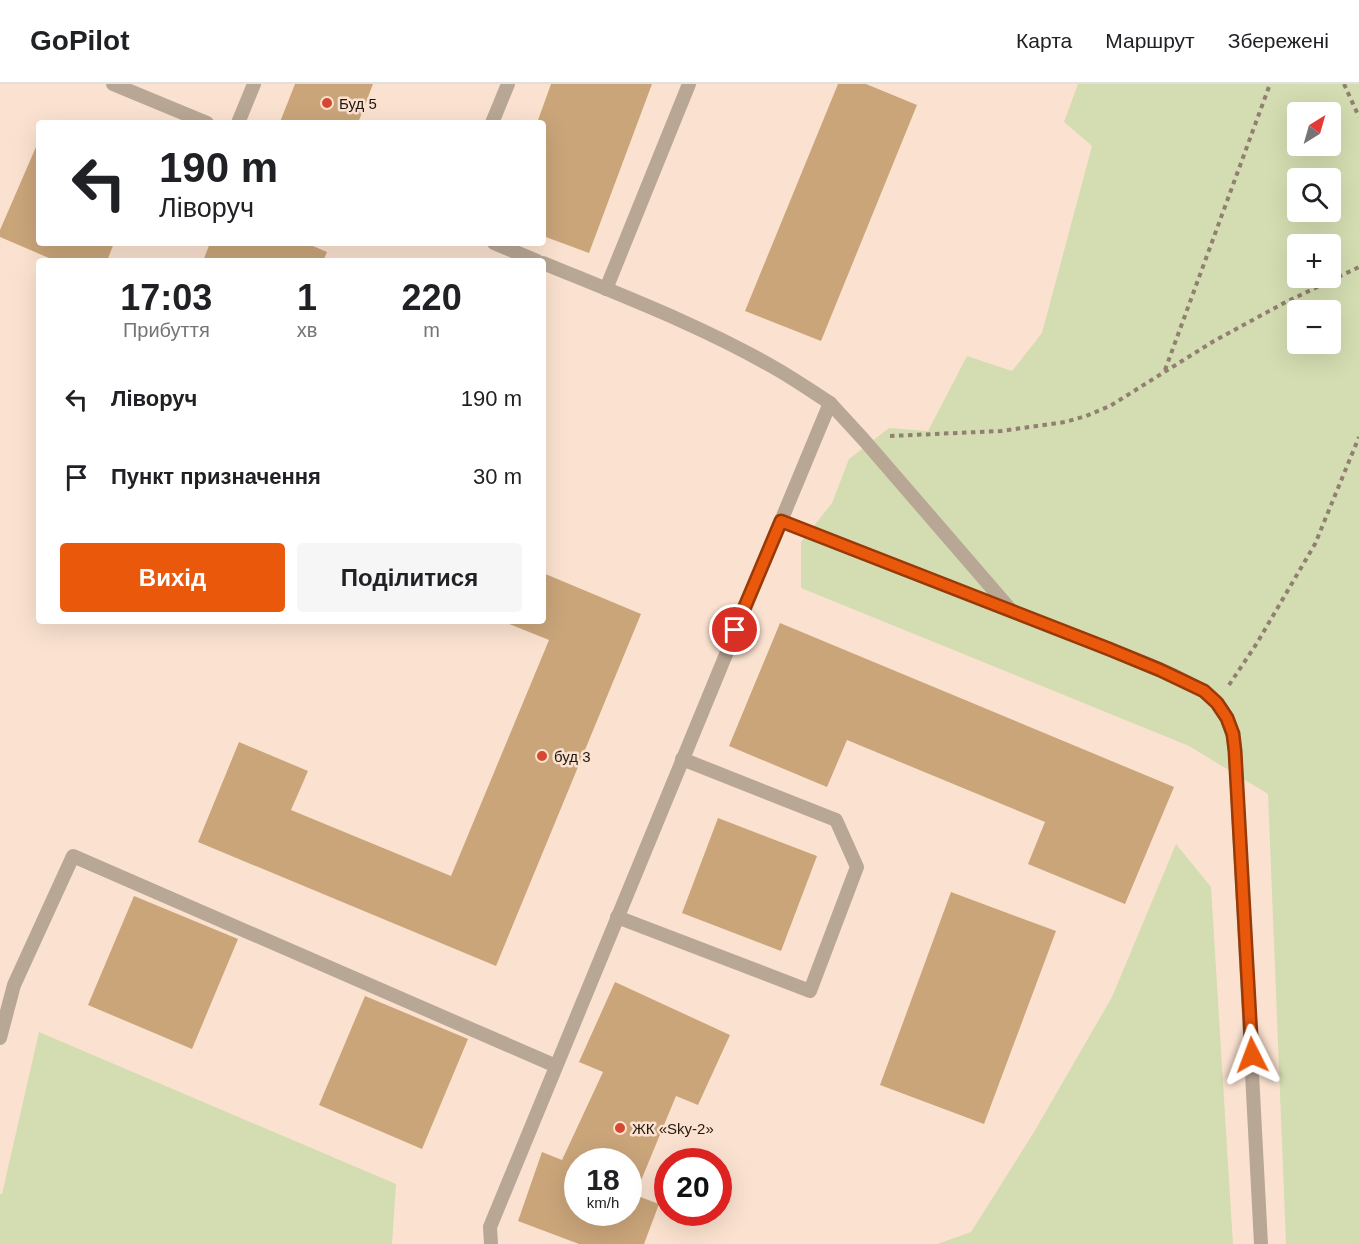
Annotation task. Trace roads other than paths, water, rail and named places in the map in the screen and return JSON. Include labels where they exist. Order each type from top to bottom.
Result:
[{"type":"lane","points":[[113,84],[200,120]]},
{"type":"lane","points":[[239,120],[254,84]]},
{"type":"lane","points":[[493,120],[508,84]]},
{"type":"lane","points":[[606,289],[688,84]]},
{"type":"lane","points":[[501,246],[530,258]]},
{"type":"lane","points":[[546,264],[669,315],[780,371],[830,403],[1012,612]]},
{"type":"lane","points":[[491,1244],[490,1227],[830,403]]},
{"type":"lane","points":[[781,521],[1160,670],[1204,691],[1217,703],[1227,718],[1233,734],[1235,751],[1261,1244]]},
{"type":"lane","points":[[617,917],[810,992],[857,867],[836,820],[682,759]]},
{"type":"lane","points":[[0,1038],[14,985],[73,856],[556,1066]]},
{"type":"place","name":"Буд 5","points":[[327,103]]},
{"type":"place","name":"буд 3","points":[[542,756]]},
{"type":"place","name":"ЖК «Sky-2»","points":[[620,1128]]}]
